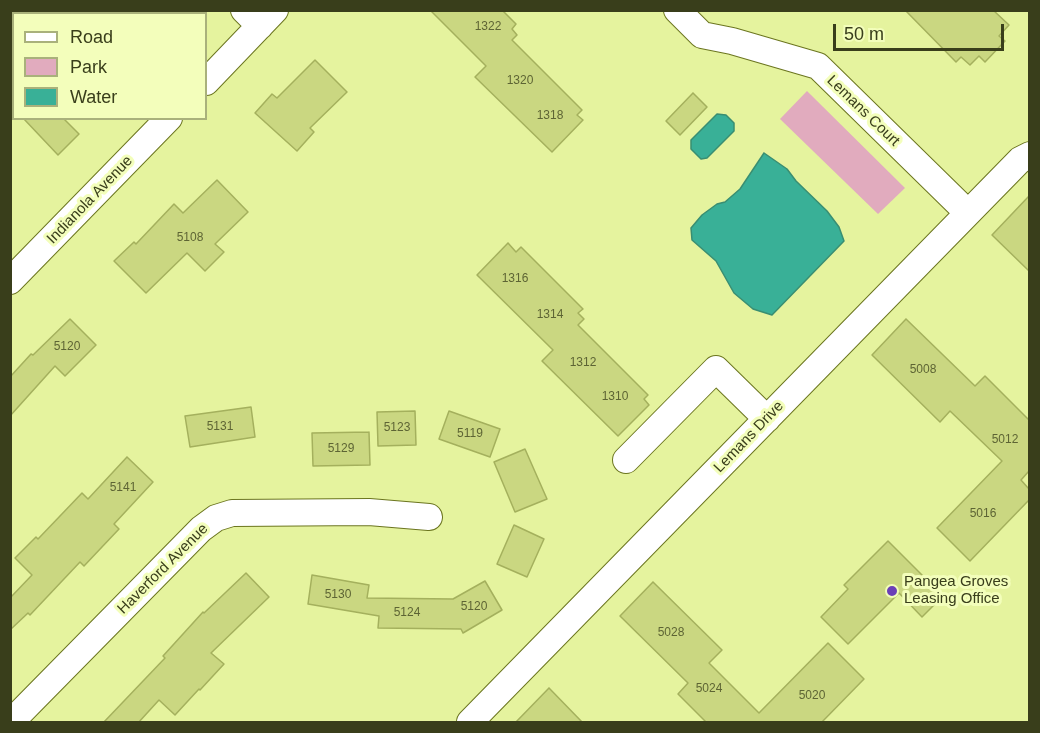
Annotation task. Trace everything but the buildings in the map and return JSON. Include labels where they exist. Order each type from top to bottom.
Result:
[{"type":"street","name":"Lemans Court","points":[[677,10],[702,35],[732,41],[818,66],[968,213]]},
{"type":"street","points":[[207,81],[260,16]]},
{"type":"street","name":"Indianola Avenue","points":[[10,281],[168,120]]},
{"type":"street","name":"Lemans Drive","points":[[470,723],[1020,160],[1029,155]]},
{"type":"street","points":[[626,459],[716,369],[767,418]]},
{"type":"street","name":"Haverford Avenue","points":[[11,723],[201,529],[216,518],[232,513],[369,512],[429,517]]},
{"type":"green space","points":[[807,91],[905,188],[878,214],[780,119]]},
{"type":"water","points":[[717,114],[726,115],[734,123],[734,131],[707,158],[701,159],[691,149],[691,140]]},
{"type":"water","points":[[764,153],[787,169],[827,211],[839,227],[844,241],[772,315],[753,309],[734,293],[716,261],[692,240],[691,228],[702,215],[717,204],[725,202],[740,189]]},
{"type":"place","name":"Pangea Groves Leasing Office","points":[[892,591]]}]
